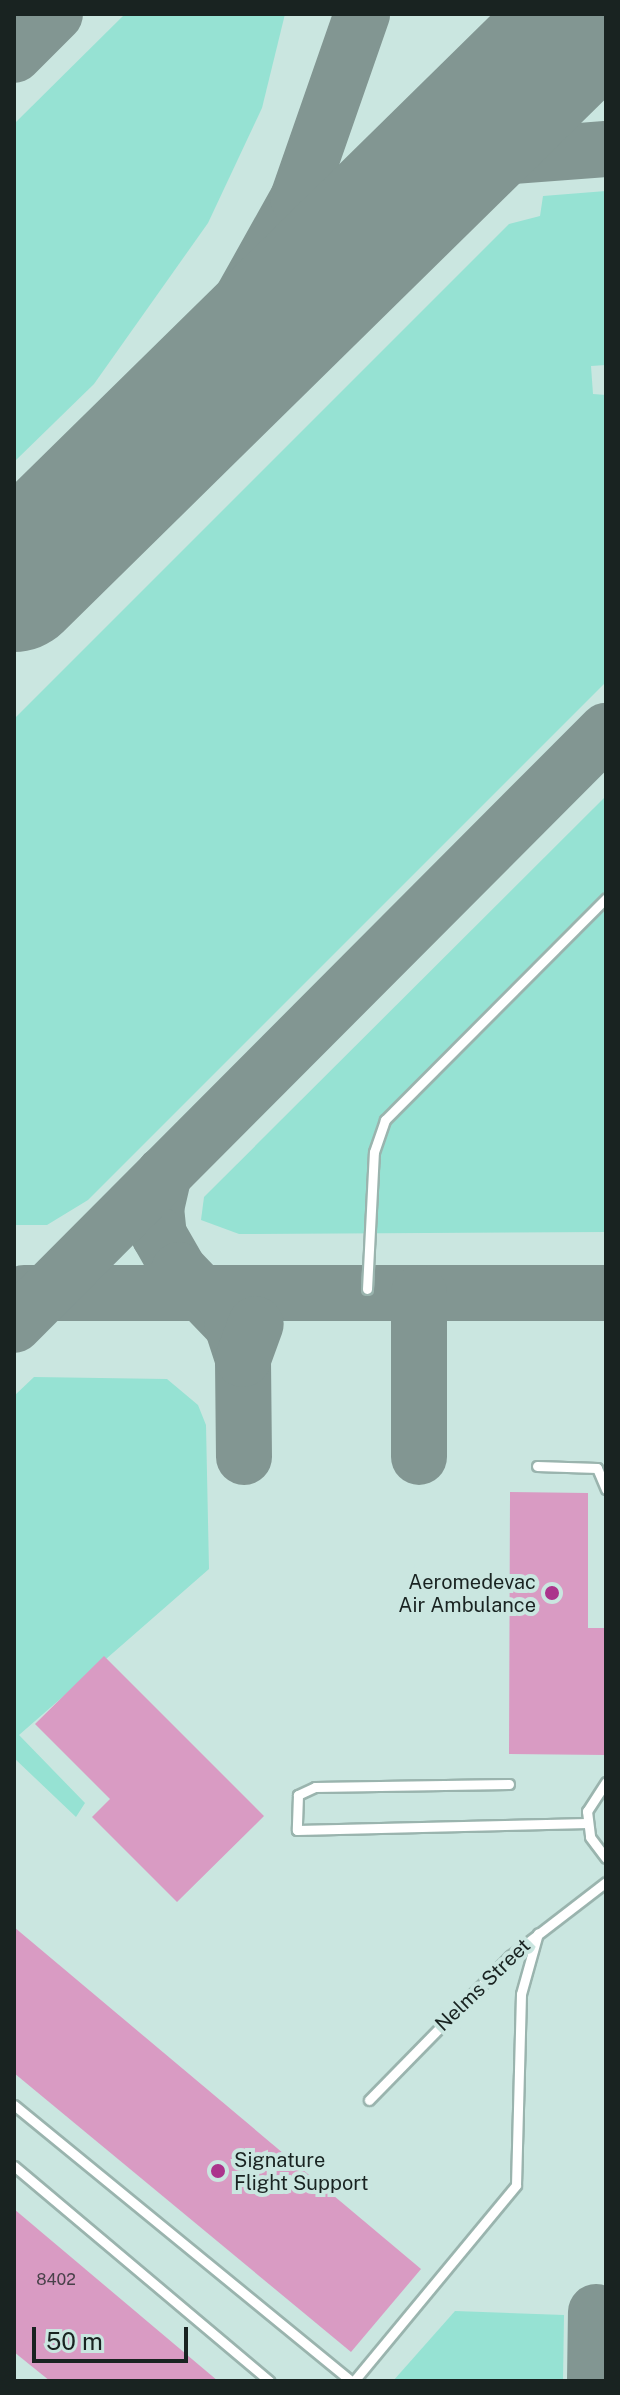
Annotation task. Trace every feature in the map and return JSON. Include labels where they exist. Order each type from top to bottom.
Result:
[{"type":"lane","points":[[367,1289],[371,1177],[385,1120],[606,898]]},
{"type":"lane","points":[[537,1466],[597,1468],[606,1489]]},
{"type":"lane","points":[[606,1782],[587,1811],[588,1823],[606,1858]]},
{"type":"lane","points":[[509,1784],[315,1787],[298,1795],[297,1830],[588,1823]]},
{"type":"lane","name":"Nelms Street","points":[[369,2100],[538,1933],[606,1882]]},
{"type":"lane","points":[[14,2105],[353,2381],[516,2185],[521,1994],[538,1933]]},
{"type":"lane","points":[[14,2166],[269,2381]]},
{"type":"green space","points":[[125,14],[285,14],[262,108],[208,223],[94,384],[14,462],[14,124]]},
{"type":"green space","points":[[606,191],[606,365],[591,366],[593,394],[606,395],[606,682],[88,1200],[47,1225],[14,1225],[14,719],[509,224],[540,216],[543,196]]},
{"type":"green space","points":[[606,796],[606,1232],[239,1234],[201,1220],[204,1197]]},
{"type":"green space","points":[[34,1377],[167,1379],[198,1405],[206,1425],[209,1569],[19,1735],[85,1803],[76,1817],[14,1758],[14,1396]]},
{"type":"green space","points":[[455,2311],[564,2315],[563,2381],[393,2381]]},
{"type":"building","points":[[510,1492],[588,1493],[588,1628],[606,1628],[606,1755],[509,1754]]},
{"type":"building","points":[[104,1656],[264,1816],[177,1902],[92,1817],[110,1799],[35,1724]]},
{"type":"building","name":"Signature Flight Support","points":[[14,1927],[421,2269],[351,2352],[14,2073]]},
{"type":"building","points":[[14,2209],[218,2381],[50,2381],[14,2352]]},
{"type":"taxiway","points":[[14,55],[55,14]]},
{"type":"taxiway","points":[[88,507],[231,318],[298,198],[362,14]]},
{"type":"taxiway","points":[[402,206],[489,158],[606,149]]},
{"type":"taxiway","points":[[14,1325],[606,731]]},
{"type":"taxiway","points":[[164,1174],[156,1208],[159,1235],[179,1270],[232,1325],[243,1359]]},
{"type":"taxiway","points":[[24,1293],[606,1293]]},
{"type":"taxiway","points":[[419,1293],[419,1457]]},
{"type":"taxiway","points":[[244,1457],[243,1359],[256,1324]]},
{"type":"taxiway","points":[[595,2381],[596,2312]]},
{"type":"runway","points":[[14,582],[592,14]]},
{"type":"place","name":"Aeromedevac Air Ambulance","points":[[552,1593]]},
{"type":"place","name":"Signature Flight Support","points":[[218,2171]]}]
